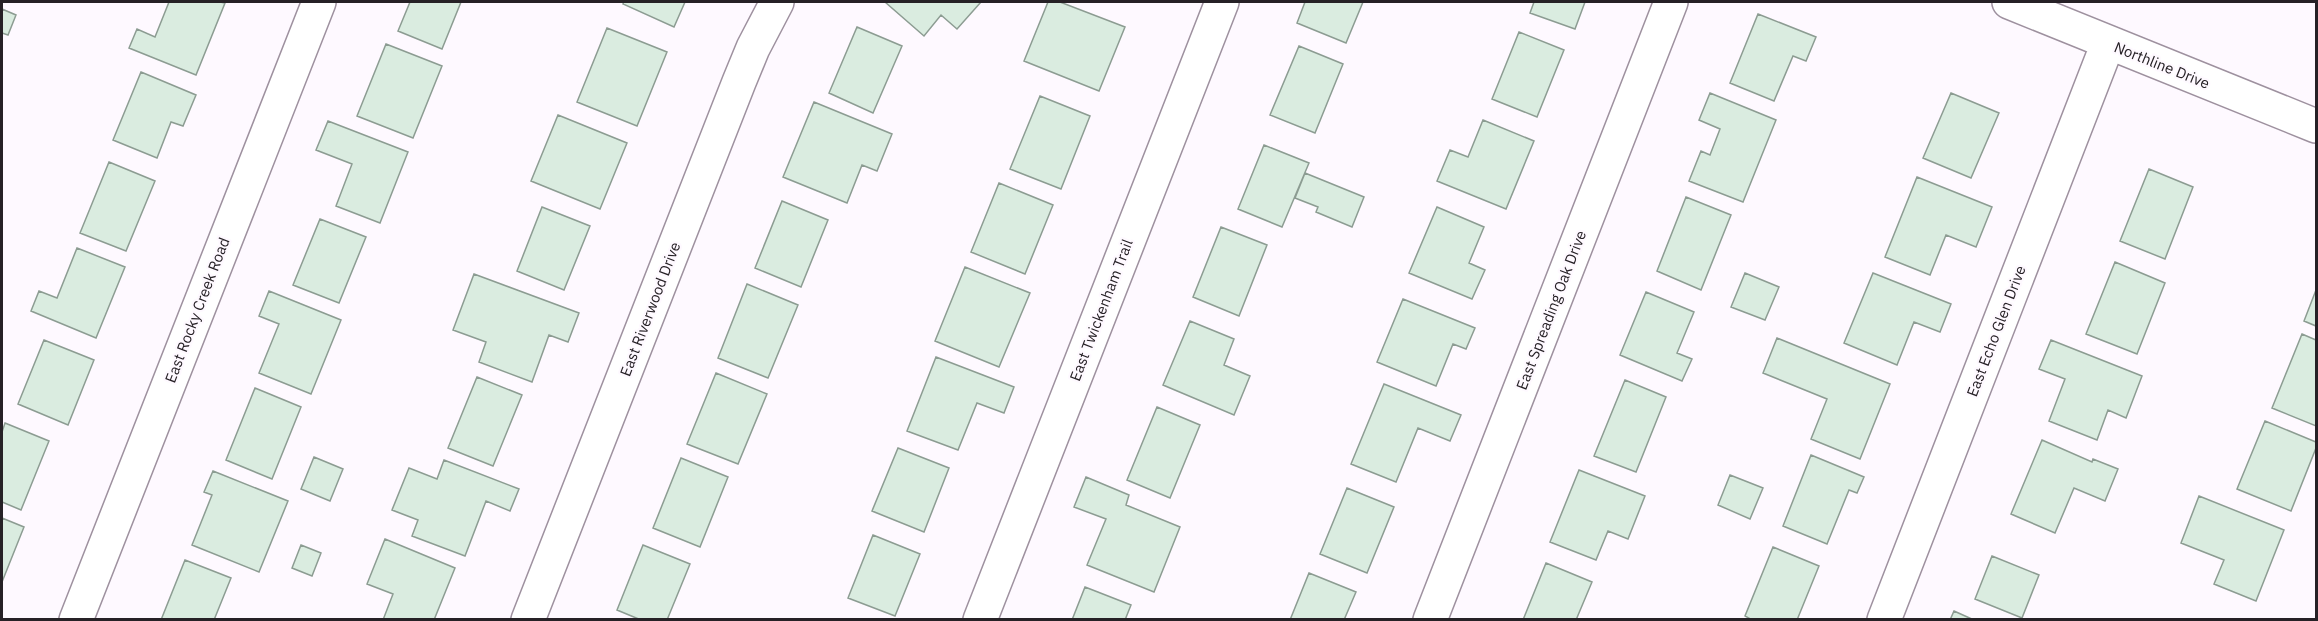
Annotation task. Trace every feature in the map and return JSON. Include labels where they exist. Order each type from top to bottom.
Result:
[{"type":"street","name":"East Rocky Creek Road","points":[[76,620],[319,2]]},
{"type":"street","name":"East Riverwood Drive","points":[[528,620],[746,65],[777,2]]},
{"type":"street","name":"East Twickenham Trail","points":[[980,620],[1222,2]]},
{"type":"street","name":"East Spreading Oak Drive","points":[[1430,620],[1671,2]]},
{"type":"street","name":"Northline Drive","points":[[2009,2],[2056,10],[2108,43],[2316,126]]},
{"type":"street","name":"East Echo Glen Drive","points":[[1884,620],[2108,43]]},
{"type":"building","points":[[169,2],[225,3],[196,75],[129,48],[137,29],[155,37]]},
{"type":"building","points":[[410,2],[461,2],[442,49],[398,31]]},
{"type":"building","points":[[624,2],[685,2],[674,27],[623,4]]},
{"type":"building","points":[[885,2],[981,2],[957,29],[941,15],[924,36]]},
{"type":"building","points":[[1048,2],[1060,2],[1125,27],[1099,91],[1024,61]]},
{"type":"building","points":[[1305,2],[1363,2],[1346,43],[1297,23]]},
{"type":"building","points":[[1534,2],[1585,2],[1575,29],[1530,13]]},
{"type":"building","points":[[2,9],[16,15],[8,35],[2,33]]},
{"type":"building","points":[[1758,14],[1816,37],[1806,61],[1793,56],[1774,101],[1730,83]]},
{"type":"building","points":[[857,27],[902,46],[873,113],[829,93]]},
{"type":"building","points":[[607,28],[667,52],[637,126],[577,102]]},
{"type":"building","points":[[1519,32],[1564,50],[1537,117],[1492,99]]},
{"type":"building","points":[[386,44],[442,66],[413,138],[357,116]]},
{"type":"building","points":[[1299,46],[1343,64],[1315,133],[1270,115]]},
{"type":"building","points":[[141,72],[196,95],[183,126],[171,122],[157,158],[113,140]]},
{"type":"building","points":[[1710,93],[1776,120],[1743,202],[1689,181],[1701,151],[1710,155],[1720,129],[1699,120]]},
{"type":"building","points":[[1951,93],[1999,113],[1971,178],[1923,158]]},
{"type":"building","points":[[1040,96],[1090,116],[1061,189],[1010,169]]},
{"type":"building","points":[[814,102],[892,134],[877,171],[862,165],[847,203],[783,177]]},
{"type":"building","points":[[558,115],[627,143],[600,209],[531,181]]},
{"type":"building","points":[[1483,120],[1534,141],[1506,209],[1437,181],[1450,150],[1468,157]]},
{"type":"building","points":[[328,121],[408,152],[380,223],[336,206],[352,164],[316,150]]},
{"type":"building","points":[[1264,145],[1309,163],[1282,227],[1238,209]]},
{"type":"building","points":[[109,162],[155,181],[126,251],[80,233]]},
{"type":"building","points":[[2149,169],[2193,187],[2165,259],[2120,241]]},
{"type":"building","points":[[1305,173],[1364,197],[1352,227],[1316,212],[1318,207],[1295,198]]},
{"type":"building","points":[[1917,177],[1992,207],[1976,247],[1946,235],[1930,275],[1885,257]]},
{"type":"building","points":[[999,183],[1053,205],[1025,274],[971,252]]},
{"type":"building","points":[[1686,197],[1731,215],[1701,290],[1657,271]]},
{"type":"building","points":[[782,201],[828,220],[801,287],[755,268]]},
{"type":"building","points":[[542,207],[590,226],[564,290],[517,271]]},
{"type":"building","points":[[1437,207],[1484,227],[1469,263],[1485,270],[1472,299],[1409,273]]},
{"type":"building","points":[[320,219],[366,237],[339,303],[293,285]]},
{"type":"building","points":[[1221,227],[1267,245],[1239,316],[1193,297]]},
{"type":"building","points":[[77,248],[125,267],[96,338],[31,311],[39,291],[57,298]]},
{"type":"building","points":[[2115,262],[2165,283],[2137,354],[2086,334]]},
{"type":"building","points":[[965,267],[1030,293],[999,367],[935,341]]},
{"type":"building","points":[[1745,273],[1779,287],[1765,320],[1731,307]]},
{"type":"building","points":[[1873,273],[1951,304],[1940,332],[1914,322],[1897,365],[1844,343]]},
{"type":"building","points":[[474,274],[579,313],[568,342],[549,335],[532,382],[479,362],[486,342],[453,330]]},
{"type":"building","points":[[747,284],[798,305],[768,378],[718,358]]},
{"type":"building","points":[[2316,290],[2316,326],[2304,321]]},
{"type":"building","points":[[269,291],[341,320],[311,394],[259,373],[279,324],[259,316]]},
{"type":"building","points":[[1646,292],[1694,312],[1677,353],[1692,359],[1682,381],[1620,355]]},
{"type":"building","points":[[1403,299],[1475,328],[1466,349],[1453,344],[1436,386],[1377,362]]},
{"type":"building","points":[[1190,321],[1234,339],[1224,365],[1250,376],[1234,415],[1163,385]]},
{"type":"building","points":[[2302,334],[2316,340],[2316,426],[2272,408]]},
{"type":"building","points":[[1777,338],[1890,384],[1860,459],[1811,439],[1827,399],[1763,373]]},
{"type":"building","points":[[44,340],[94,360],[68,425],[18,404]]},
{"type":"building","points":[[2051,340],[2142,376],[2126,418],[2108,410],[2097,440],[2049,421],[2065,379],[2039,369]]},
{"type":"building","points":[[936,357],[1014,387],[1004,413],[977,403],[958,450],[907,431]]},
{"type":"building","points":[[716,373],[767,394],[738,464],[687,444]]},
{"type":"building","points":[[477,377],[522,395],[493,466],[448,448]]},
{"type":"building","points":[[1625,380],[1666,397],[1636,472],[1594,456]]},
{"type":"building","points":[[1384,384],[1461,415],[1450,441],[1418,428],[1396,482],[1351,464]]},
{"type":"building","points":[[255,388],[301,407],[272,479],[226,460]]},
{"type":"building","points":[[1157,407],[1200,425],[1170,498],[1127,480]]},
{"type":"building","points":[[2265,421],[2316,442],[2316,448],[2291,511],[2237,489]]},
{"type":"building","points":[[5,423],[49,441],[21,510],[2,502],[2,432]]},
{"type":"building","points":[[2042,440],[2092,462],[2093,459],[2118,469],[2105,501],[2074,488],[2055,533],[2011,514]]},
{"type":"building","points":[[898,448],[949,468],[924,532],[872,511]]},
{"type":"building","points":[[1811,455],[1864,477],[1857,493],[1849,490],[1827,544],[1783,526]]},
{"type":"building","points":[[314,457],[343,469],[330,501],[301,489]]},
{"type":"building","points":[[681,458],[728,477],[700,547],[653,528]]},
{"type":"building","points":[[444,460],[519,489],[510,511],[486,501],[465,556],[412,536],[418,520],[392,510],[409,468],[437,479]]},
{"type":"building","points":[[1579,470],[1645,496],[1628,539],[1608,531],[1596,560],[1550,542]]},
{"type":"building","points":[[213,471],[288,501],[259,572],[192,545],[212,495],[204,492]]},
{"type":"building","points":[[1730,475],[1763,488],[1750,519],[1718,505]]},
{"type":"building","points":[[1086,477],[1129,495],[1126,505],[1180,527],[1154,592],[1087,565],[1106,519],[1074,507]]},
{"type":"building","points":[[1347,488],[1394,507],[1367,573],[1320,554]]},
{"type":"building","points":[[2199,496],[2284,530],[2256,601],[2214,584],[2224,560],[2181,543]]},
{"type":"building","points":[[2,518],[24,527],[2,582]]},
{"type":"building","points":[[873,535],[920,554],[895,616],[848,598]]},
{"type":"building","points":[[385,539],[455,568],[434,620],[383,620],[393,594],[367,584]]},
{"type":"building","points":[[301,545],[321,553],[312,576],[292,568]]},
{"type":"building","points":[[643,545],[690,564],[667,620],[641,620],[617,610]]},
{"type":"building","points":[[1773,547],[1819,566],[1797,620],[1752,620],[1745,616]]},
{"type":"building","points":[[1992,556],[2039,575],[2022,618],[1975,599]]},
{"type":"building","points":[[185,560],[231,578],[214,620],[161,620]]},
{"type":"building","points":[[1546,563],[1592,582],[1576,620],[1523,620]]},
{"type":"building","points":[[1309,573],[1356,592],[1344,620],[1290,620]]},
{"type":"building","points":[[1085,587],[1131,605],[1125,620],[1072,620]]},
{"type":"building","points":[[1954,611],[1974,620],[1950,620]]}]
